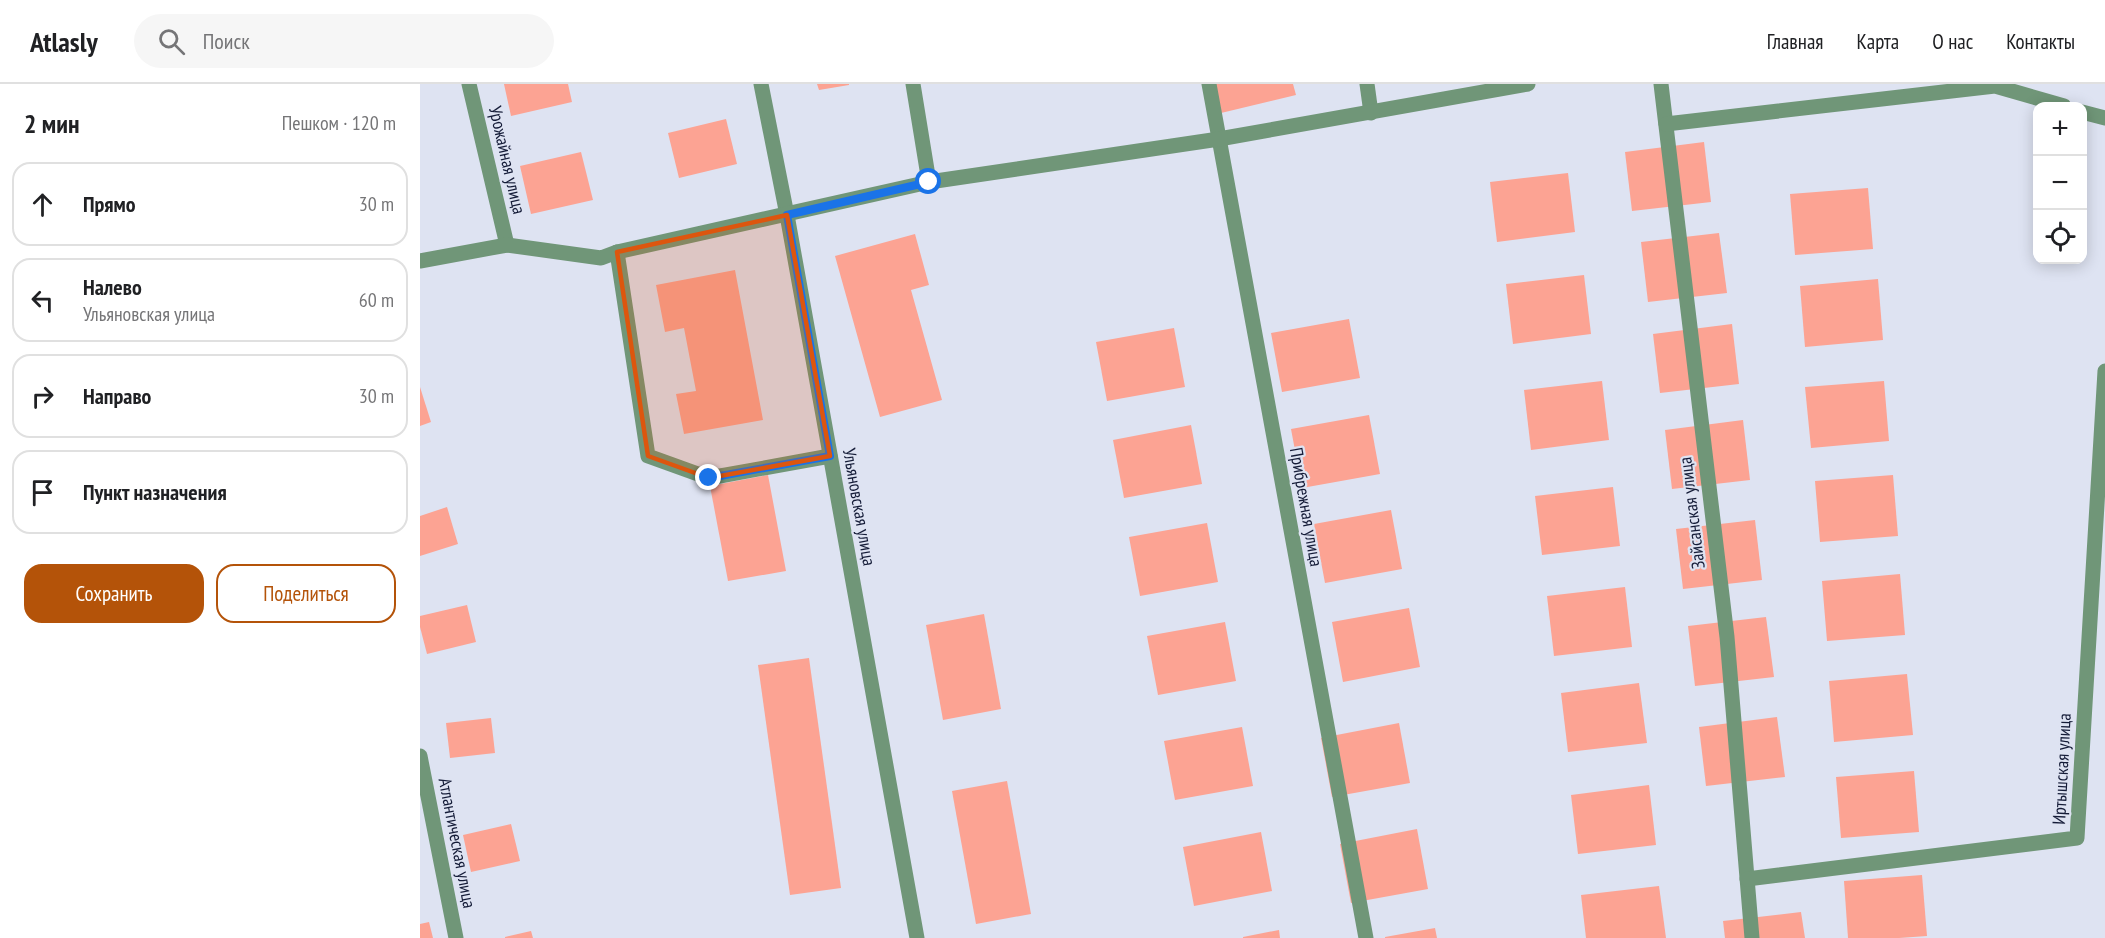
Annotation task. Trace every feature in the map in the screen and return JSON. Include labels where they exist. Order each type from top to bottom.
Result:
[{"type":"street","name":"Урожайная улица","points":[[469,84],[507,245]]},
{"type":"street","name":"Ульяновская улица","points":[[761,84],[787,215],[917,938]]},
{"type":"street","points":[[913,84],[929,182]]},
{"type":"street","name":"Прибрежная улица","points":[[1209,84],[1366,938]]},
{"type":"street","points":[[1367,84],[1371,113]]},
{"type":"street","points":[[420,261],[507,245],[601,258],[617,252],[929,182],[1219,139],[1528,84]]},
{"type":"street","name":"Зайсанская улица","points":[[1661,84],[1727,637],[1752,938]]},
{"type":"street","points":[[1666,124],[1995,87],[2049,102]]},
{"type":"street","points":[[2087,113],[2105,118]]},
{"type":"street","points":[[617,252],[648,456],[709,478],[830,456]]},
{"type":"street","name":"Иртышская улица","points":[[1748,879],[2077,838],[2105,371]]},
{"type":"street","name":"Атлантическая улица","points":[[420,756],[456,938]]},
{"type":"highlighted area","points":[[787,215],[830,456],[709,478],[648,456],[617,252]]},
{"type":"building","points":[[504,84],[568,84],[572,102],[511,116]]},
{"type":"building","points":[[817,84],[849,84],[849,85],[819,90]]},
{"type":"building","points":[[1214,84],[1293,84],[1296,95],[1221,113]]},
{"type":"building","points":[[726,119],[737,164],[679,178],[668,133]]},
{"type":"building","points":[[1704,142],[1711,202],[1632,211],[1625,152]]},
{"type":"building","points":[[581,152],[593,200],[531,214],[520,166]]},
{"type":"building","points":[[1568,173],[1575,232],[1497,242],[1490,182]]},
{"type":"building","points":[[1868,188],[1873,249],[1795,255],[1790,194]]},
{"type":"building","points":[[1719,233],[1727,293],[1648,302],[1641,242]]},
{"type":"building","points":[[915,234],[929,285],[911,290],[942,400],[880,417],[835,256]]},
{"type":"building","points":[[735,270],[763,420],[684,434],[676,394],[696,391],[684,328],[665,332],[656,285]]},
{"type":"building","points":[[1584,275],[1591,334],[1513,344],[1506,284]]},
{"type":"building","points":[[1878,279],[1883,340],[1805,347],[1800,286]]},
{"type":"building","points":[[1349,319],[1360,378],[1282,392],[1271,333]]},
{"type":"building","points":[[1732,324],[1739,384],[1660,393],[1653,334]]},
{"type":"building","points":[[1174,328],[1185,387],[1107,401],[1096,342]]},
{"type":"building","points":[[1602,381],[1609,440],[1531,450],[1524,390]]},
{"type":"building","points":[[1884,381],[1889,441],[1811,448],[1805,387]]},
{"type":"building","points":[[420,387],[431,422],[420,426]]},
{"type":"building","points":[[1369,415],[1380,474],[1302,488],[1291,429]]},
{"type":"building","points":[[1743,420],[1750,480],[1672,489],[1665,430]]},
{"type":"building","points":[[1191,425],[1202,484],[1124,498],[1113,440]]},
{"type":"building","points":[[768,475],[786,571],[728,581],[710,486]]},
{"type":"building","points":[[1893,475],[1898,536],[1820,542],[1815,481]]},
{"type":"building","points":[[1613,487],[1620,546],[1542,555],[1535,496]]},
{"type":"building","points":[[447,507],[458,544],[420,556],[420,516]]},
{"type":"building","points":[[1391,510],[1402,569],[1325,583],[1314,524]]},
{"type":"building","points":[[1755,520],[1762,580],[1683,589],[1676,529]]},
{"type":"building","points":[[1207,523],[1218,582],[1140,596],[1129,537]]},
{"type":"building","points":[[1900,574],[1905,635],[1827,641],[1822,581]]},
{"type":"building","points":[[1625,587],[1632,647],[1554,656],[1547,596]]},
{"type":"building","points":[[467,605],[476,642],[427,654],[420,627],[420,616]]},
{"type":"building","points":[[1409,608],[1420,667],[1343,682],[1332,622]]},
{"type":"building","points":[[984,614],[1001,709],[943,720],[926,625]]},
{"type":"building","points":[[1766,617],[1774,677],[1695,686],[1688,626]]},
{"type":"building","points":[[1225,622],[1236,681],[1158,695],[1147,636]]},
{"type":"building","points":[[809,658],[841,888],[790,895],[758,665]]},
{"type":"building","points":[[1907,674],[1913,735],[1834,742],[1829,681]]},
{"type":"building","points":[[1639,683],[1647,743],[1568,752],[1561,693]]},
{"type":"building","points":[[1777,717],[1785,777],[1706,786],[1699,727]]},
{"type":"building","points":[[491,718],[495,753],[450,758],[446,723]]},
{"type":"building","points":[[1399,723],[1410,783],[1332,797],[1321,738]]},
{"type":"building","points":[[1242,727],[1253,786],[1175,800],[1164,741]]},
{"type":"building","points":[[1914,771],[1919,832],[1841,838],[1836,777]]},
{"type":"building","points":[[1007,781],[1031,914],[976,924],[952,791]]},
{"type":"building","points":[[1649,785],[1656,845],[1578,854],[1571,795]]},
{"type":"building","points":[[511,824],[520,861],[471,872],[463,835]]},
{"type":"building","points":[[1417,829],[1428,889],[1351,903],[1340,844]]},
{"type":"building","points":[[1261,832],[1272,891],[1194,906],[1183,847]]},
{"type":"building","points":[[1922,875],[1927,936],[1848,938],[1844,881]]},
{"type":"building","points":[[1659,886],[1666,938],[1586,938],[1581,895]]},
{"type":"building","points":[[1801,912],[1805,938],[1725,938],[1723,921]]},
{"type":"building","points":[[429,922],[433,938],[420,938],[420,924]]},
{"type":"building","points":[[1435,928],[1437,938],[1385,938],[1385,937]]},
{"type":"building","points":[[1279,930],[1280,938],[1243,938],[1243,937]]},
{"type":"building","points":[[531,931],[533,938],[505,938],[505,937]]},
{"type":"route","points":[[709,478],[830,456],[787,215],[929,182]]}]
